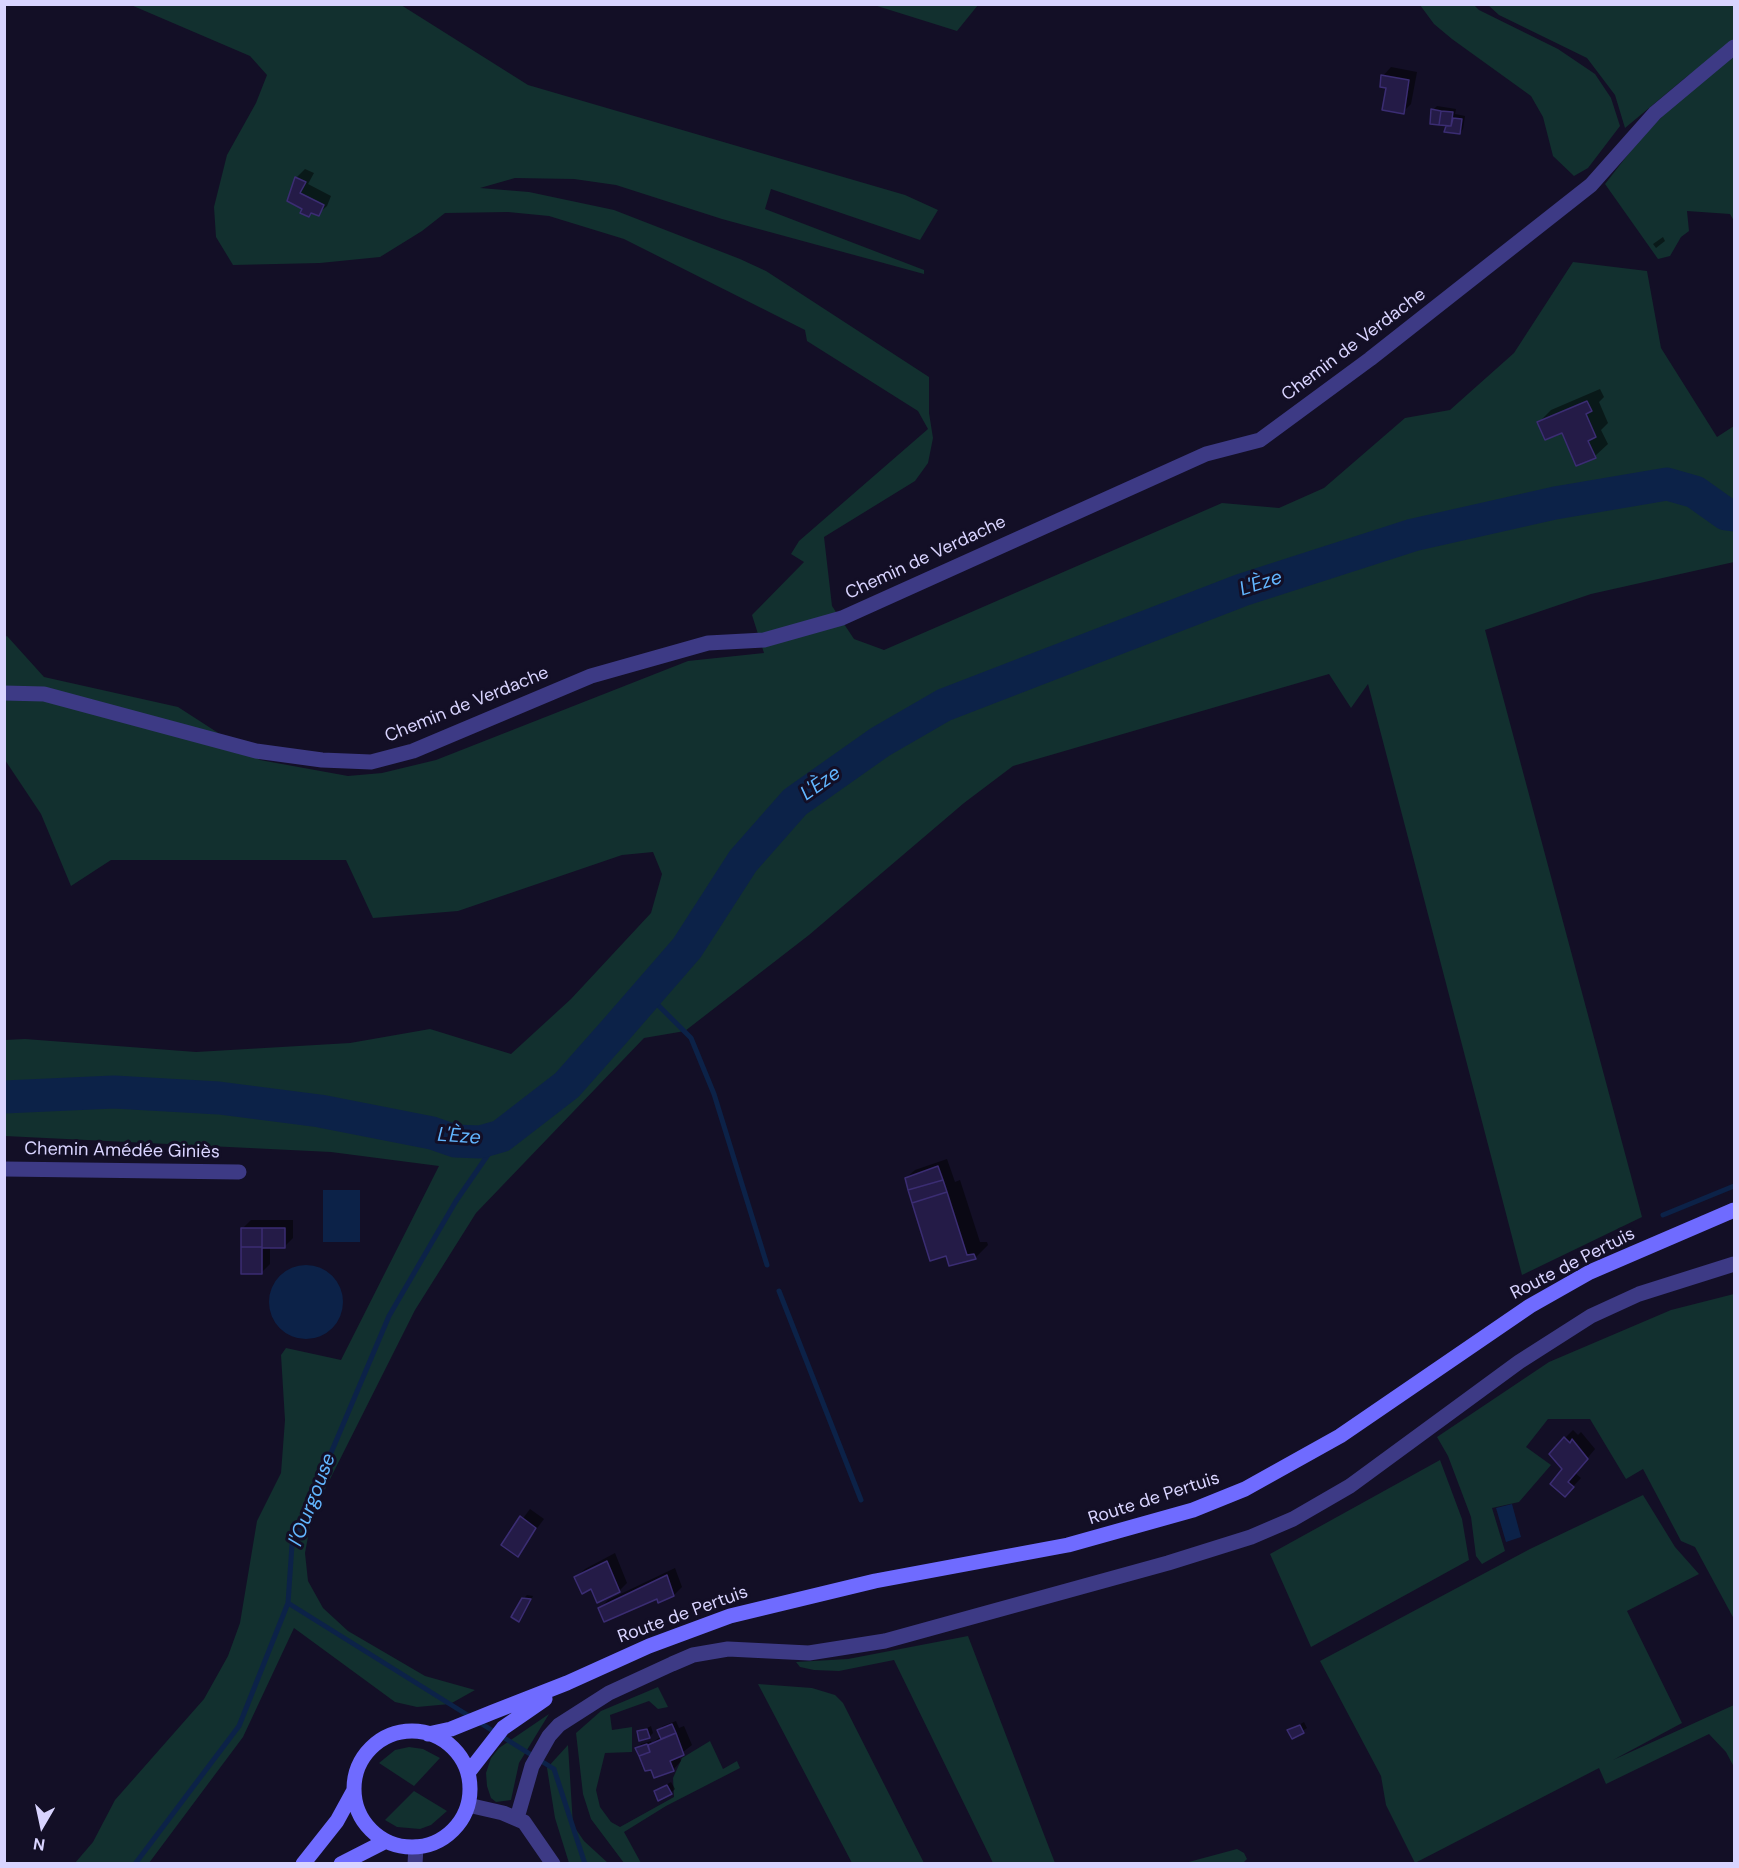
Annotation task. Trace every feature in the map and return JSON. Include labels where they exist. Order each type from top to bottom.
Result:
[{"type":"main road","name":"Route de Pertuis","points":[[428,1734],[451,1729],[567,1683],[650,1646],[748,1611],[875,1581],[1068,1545],[1193,1510],[1245,1490],[1285,1469],[1382,1409],[1453,1356],[1530,1305],[1590,1272],[1734,1210]]},
{"type":"main road","name":"Route de Pertuis","points":[[468,1773],[502,1728],[567,1683]]},
{"type":"main road","points":[[303,1863],[337,1821],[354,1790],[357,1772],[364,1756],[377,1743],[392,1735],[410,1731],[428,1734],[445,1742],[459,1755],[468,1773],[470,1789],[468,1805],[454,1830],[430,1845],[416,1847],[386,1841],[373,1832],[363,1820],[354,1790]]},
{"type":"main road","points":[[341,1863],[386,1841]]},
{"type":"street","name":"Chemin de Verdache","points":[[4,693],[44,694],[256,751],[322,760],[371,762],[413,751],[591,676],[708,643],[764,640],[842,618],[1206,454],[1260,440],[1370,359],[1591,185],[1655,113],[1734,47]]},
{"type":"street","name":"Chemin Amédée Giniès","points":[[4,1169],[239,1172]]},
{"type":"street","points":[[517,1818],[537,1755],[559,1725],[609,1693],[672,1664],[693,1656],[728,1649],[809,1653],[885,1641],[1251,1537],[1293,1519],[1350,1486],[1519,1362],[1591,1316],[1639,1294],[1734,1264]]},
{"type":"street","points":[[468,1805],[517,1818],[531,1829],[553,1863]]},
{"type":"street","points":[[415,1863],[416,1847]]},
{"type":"green space","points":[[131,5],[401,5],[528,85],[905,195],[938,210],[920,240],[771,189],[765,209],[924,270],[924,274],[722,219],[616,185],[574,179],[515,178],[480,188],[529,192],[614,210],[740,259],[766,271],[929,377],[929,413],[933,438],[928,463],[915,481],[824,537],[832,606],[854,639],[884,650],[1222,503],[1279,508],[1324,488],[1405,418],[1450,410],[1514,353],[1573,262],[1647,271],[1661,348],[1717,437],[1734,426],[1734,562],[1591,594],[1485,630],[1642,1217],[1522,1275],[1368,684],[1351,708],[1329,674],[1013,766],[964,803],[809,935],[685,1031],[644,1038],[476,1213],[415,1310],[312,1515],[305,1553],[308,1581],[323,1608],[348,1631],[425,1676],[475,1690],[450,1704],[417,1707],[395,1702],[294,1628],[243,1737],[149,1863],[75,1863],[93,1842],[115,1800],[204,1699],[228,1656],[240,1623],[257,1521],[281,1473],[285,1420],[281,1355],[286,1348],[341,1360],[439,1166],[331,1152],[5,1136],[5,1040],[25,1039],[196,1052],[350,1043],[430,1029],[511,1054],[571,999],[651,913],[662,874],[653,852],[622,855],[458,911],[373,918],[346,860],[111,860],[71,886],[41,814],[5,760],[5,637],[7,636],[44,677],[178,707],[260,760],[348,776],[382,773],[436,760],[688,661],[764,653],[752,615],[804,562],[791,554],[799,541],[928,429],[918,411],[807,341],[805,330],[624,239],[549,216],[508,212],[445,213],[422,231],[380,257],[320,263],[233,265],[216,237],[214,207],[227,155],[256,103],[267,75],[250,56]]},
{"type":"green space","points":[[874,5],[978,5],[957,31]]},
{"type":"green space","points":[[1420,5],[1474,5],[1479,10],[1558,49],[1595,74],[1611,98],[1620,126],[1588,168],[1574,176],[1553,156],[1543,117],[1531,96],[1452,39],[1434,24]]},
{"type":"green space","points":[[1488,5],[1734,5],[1734,42],[1685,78],[1625,128],[1615,95],[1587,58],[1499,15]]},
{"type":"green space","points":[[1734,56],[1734,221],[1730,214],[1687,211],[1689,231],[1681,237],[1670,256],[1658,259],[1605,184],[1640,139],[1697,81]]},
{"type":"green space","points":[[1734,1294],[1734,1619],[1695,1547],[1681,1541],[1643,1469],[1626,1479],[1590,1419],[1548,1419],[1526,1447],[1551,1465],[1519,1502],[1492,1508],[1505,1551],[1482,1564],[1476,1556],[1471,1517],[1448,1456],[1437,1437],[1549,1362],[1671,1310]]},
{"type":"green space","points":[[1440,1460],[1462,1519],[1469,1560],[1311,1647],[1270,1554]]},
{"type":"green space","points":[[1643,1495],[1675,1547],[1699,1574],[1627,1611],[1682,1723],[1613,1760],[1734,1705],[1734,1767],[1726,1752],[1709,1734],[1606,1784],[1599,1768],[1415,1863],[1386,1805],[1381,1776],[1320,1661],[1530,1549]]},
{"type":"green space","points":[[968,1636],[1055,1863],[993,1863],[894,1660],[839,1671],[814,1670],[800,1667],[796,1662],[848,1659]]},
{"type":"green space","points":[[758,1684],[812,1688],[835,1695],[843,1703],[924,1863],[852,1863]]},
{"type":"green space","points":[[658,1687],[668,1707],[658,1709],[649,1701],[610,1715],[612,1730],[632,1727],[632,1752],[605,1753],[596,1790],[600,1807],[611,1822],[620,1827],[674,1797],[673,1778],[682,1758],[710,1741],[723,1769],[737,1761],[740,1768],[666,1806],[624,1832],[641,1863],[624,1863],[591,1819],[583,1794],[576,1733],[601,1711]]},
{"type":"green space","points":[[549,1714],[519,1763],[511,1800],[496,1802],[491,1798],[487,1786],[486,1773],[491,1758],[499,1748]]},
{"type":"green space","points":[[568,1745],[573,1825],[584,1841],[608,1863],[569,1863],[555,1818],[547,1768]]},
{"type":"green space","points":[[409,1747],[423,1749],[440,1758],[414,1786],[379,1763],[395,1750]]},
{"type":"green space","points":[[414,1791],[447,1811],[431,1825],[420,1829],[397,1827],[385,1820]]},
{"type":"green space","points":[[1237,1849],[1244,1853],[1247,1859],[1243,1863],[1185,1863]]},
{"type":"water","points":[[323,1190],[360,1190],[360,1242],[323,1242]]},
{"type":"water","points":[[306,1265],[320,1268],[332,1276],[340,1288],[343,1302],[340,1316],[332,1328],[320,1336],[306,1339],[292,1336],[280,1328],[272,1316],[269,1302],[272,1288],[280,1276],[292,1268]]},
{"type":"water","points":[[1512,1504],[1521,1537],[1506,1542],[1496,1508]]},
{"type":"building","points":[[1381,75],[1409,80],[1404,114],[1382,110],[1386,88],[1380,87]]},
{"type":"building","points":[[1431,109],[1441,111],[1439,125],[1430,124]]},
{"type":"building","points":[[1441,111],[1453,112],[1451,126],[1439,125]]},
{"type":"building","points":[[1453,118],[1462,119],[1460,134],[1444,132],[1446,126],[1451,126]]},
{"type":"building","points":[[295,177],[306,182],[300,193],[324,205],[319,216],[311,213],[309,217],[300,213],[302,209],[287,201]]},
{"type":"building","points":[[1587,401],[1592,411],[1586,414],[1596,437],[1588,441],[1596,458],[1576,466],[1562,433],[1545,440],[1537,422]]},
{"type":"building","points":[[938,1166],[943,1180],[908,1190],[905,1178]]},
{"type":"building","points":[[943,1180],[947,1192],[912,1203],[908,1190]]},
{"type":"building","points":[[947,1192],[967,1255],[974,1254],[976,1259],[949,1266],[946,1256],[930,1261],[912,1203]]},
{"type":"building","points":[[241,1228],[262,1228],[262,1247],[241,1247]]},
{"type":"building","points":[[262,1228],[285,1228],[285,1248],[262,1248],[262,1274],[241,1274],[241,1247],[262,1247]]},
{"type":"building","points":[[1564,1437],[1570,1443],[1572,1439],[1588,1459],[1568,1482],[1574,1487],[1565,1497],[1550,1484],[1562,1469],[1549,1454]]},
{"type":"building","points":[[520,1516],[536,1528],[518,1557],[501,1545]]},
{"type":"building","points":[[607,1561],[620,1592],[597,1603],[591,1589],[582,1594],[574,1577]]},
{"type":"building","points":[[667,1575],[674,1596],[658,1603],[657,1599],[604,1622],[598,1608]]},
{"type":"building","points":[[522,1598],[531,1599],[519,1622],[511,1617]]},
{"type":"building","points":[[672,1724],[676,1733],[661,1739],[657,1730]]},
{"type":"building","points":[[1300,1725],[1304,1733],[1292,1739],[1287,1730]]},
{"type":"building","points":[[647,1729],[650,1738],[639,1741],[637,1731]]},
{"type":"building","points":[[676,1733],[684,1755],[670,1761],[674,1771],[654,1778],[651,1770],[645,1771],[639,1756],[650,1752],[648,1745]]},
{"type":"building","points":[[647,1744],[650,1752],[639,1756],[635,1748]]},
{"type":"building","points":[[667,1785],[672,1794],[658,1801],[654,1791]]},
{"type":"waterway","name":"L'Èze","points":[[4,1097],[114,1092],[219,1098],[320,1111],[432,1133],[455,1141],[480,1142],[501,1136],[567,1085],[614,1032],[687,948],[743,861],[795,802],[880,742],[944,705],[1242,590],[1413,535],[1555,503],[1667,484],[1695,492],[1726,514],[1734,515]]},
{"type":"waterway","points":[[647,994],[691,1038],[714,1094],[767,1265]]},
{"type":"waterway","name":"l'Ourgouse","points":[[135,1864],[239,1726],[288,1603],[292,1545],[389,1316],[456,1201],[501,1136]]},
{"type":"waterway","points":[[1663,1215],[1734,1186]]},
{"type":"waterway","points":[[779,1291],[861,1500]]},
{"type":"waterway","points":[[288,1603],[554,1769],[585,1864]]}]
